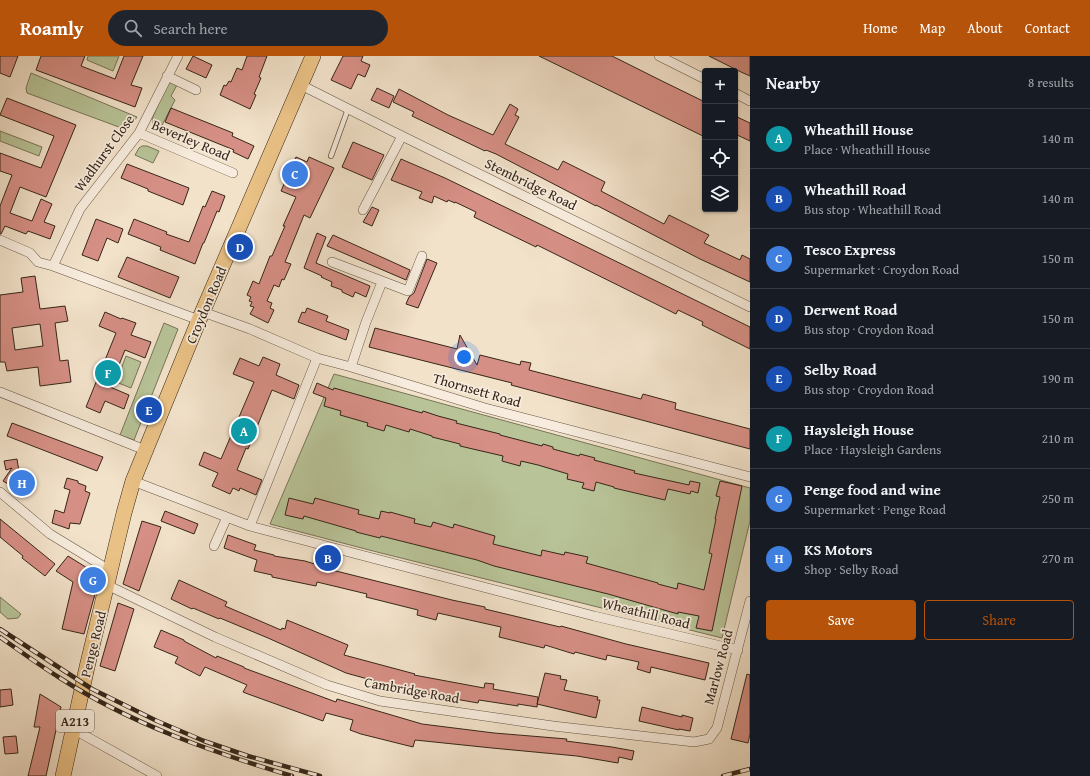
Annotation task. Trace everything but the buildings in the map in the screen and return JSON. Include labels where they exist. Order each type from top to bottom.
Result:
[{"type":"main road","name":"Croydon Road","points":[[124,512],[133,481],[145,450],[201,316],[314,56]]},
{"type":"main road","name":"Penge Road","points":[[63,776],[124,512]]},
{"type":"street","name":"Wadhurst Close","points":[[53,266],[80,209],[139,133],[178,56]]},
{"type":"street","points":[[659,56],[702,78]]},
{"type":"street","points":[[167,76],[196,90]]},
{"type":"street","name":"Stembridge Road","points":[[301,85],[750,307]]},
{"type":"street","points":[[738,95],[750,101]]},
{"type":"street","name":"Beverley Road","points":[[139,133],[233,173]]},
{"type":"street","points":[[363,210],[402,136]]},
{"type":"street","name":"Thornsett Road","points":[[0,240],[30,253],[38,262],[201,316],[250,329],[317,358],[484,408],[750,477]]},
{"type":"street","points":[[332,262],[408,291],[422,256]]},
{"type":"street","points":[[351,367],[366,322],[382,282]]},
{"type":"street","points":[[250,526],[317,358]]},
{"type":"street","points":[[0,392],[145,450]]},
{"type":"street","name":"Wheathill Road","points":[[133,481],[250,526],[594,616],[738,650]]},
{"type":"street","name":"Cambridge Road","points":[[0,492],[50,534],[109,578],[215,637],[327,685],[380,701],[553,726],[694,742],[710,739]]},
{"type":"street","points":[[214,546],[227,517]]},
{"type":"street","name":"Marlow Road","points":[[710,739],[717,728],[738,650],[746,635],[750,601]]},
{"type":"street","points":[[73,729],[154,776]]},
{"type":"lane","points":[[331,156],[348,109]]},
{"type":"green space","points":[[88,56],[119,56],[113,71],[87,60]]},
{"type":"green space","points":[[31,73],[137,117],[127,130],[27,93],[26,88]]},
{"type":"green space","points":[[172,82],[177,85],[171,96],[175,100],[159,131],[154,129],[152,119],[167,84]]},
{"type":"green space","points":[[0,131],[42,147],[39,156],[0,141]]},
{"type":"green space","points":[[142,146],[147,146],[159,151],[153,163],[135,155]]},
{"type":"green space","points":[[164,323],[178,329],[134,440],[120,435]]},
{"type":"green space","points":[[126,356],[141,362],[131,388],[116,382]]},
{"type":"green space","points":[[334,374],[750,488],[750,521],[722,638],[270,524]]},
{"type":"green space","points":[[0,597],[21,614],[18,618],[8,619],[0,612]]},
{"type":"railway","points":[[0,629],[92,689],[157,721],[204,741],[248,756],[320,776]]},
{"type":"railway","points":[[0,637],[60,678],[87,694],[144,723],[202,747],[292,776]]},
{"type":"railway","points":[[723,776],[750,769]]},
{"type":"place","name":"Tesco Express","points":[[295,174]]},
{"type":"place","name":"Derwent Road","points":[[240,247]]},
{"type":"place","name":"Haysleigh House","points":[[108,373]]},
{"type":"place","name":"Selby Road","points":[[149,410]]},
{"type":"place","name":"Wheathill House","points":[[244,431]]},
{"type":"place","name":"KS Motors","points":[[22,483]]},
{"type":"place","name":"Wheathill Road","points":[[328,558]]},
{"type":"place","name":"Penge food and wine","points":[[93,580]]}]
